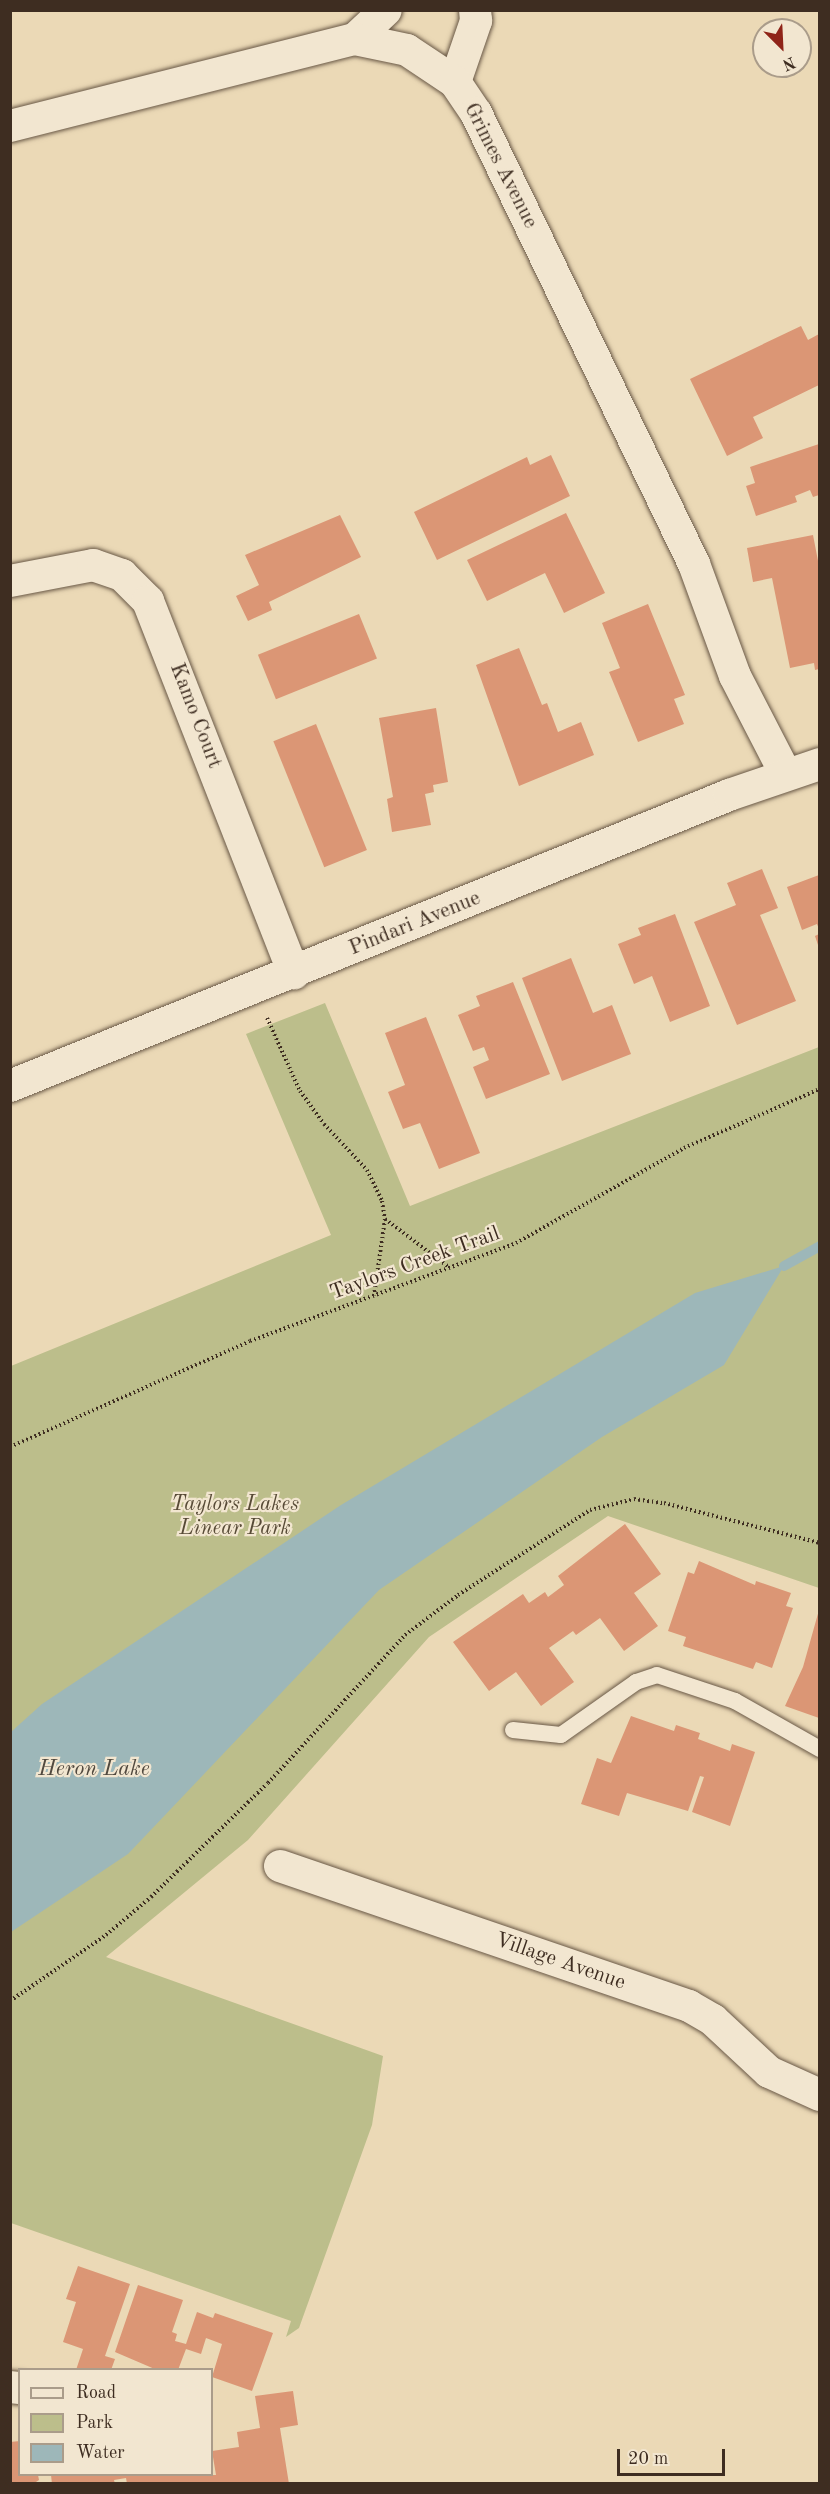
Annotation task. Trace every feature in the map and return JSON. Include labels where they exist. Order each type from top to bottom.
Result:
[{"type":"street","points":[[355,39],[386,10]]},
{"type":"street","points":[[456,82],[476,21],[475,10]]},
{"type":"street","name":"Grimes Avenue","points":[[10,126],[355,39],[407,50],[456,82],[476,113],[694,564],[772,780]]},
{"type":"street","name":"Kamo Court","points":[[10,581],[93,565],[122,575],[148,601],[294,973]]},
{"type":"street","name":"Pindari Avenue","points":[[10,1086],[772,780],[819,764]]},
{"type":"street","name":"Village Avenue","points":[[280,1866],[689,2006],[713,2020],[769,2072],[819,2095]]},
{"type":"lane","points":[[513,1730],[561,1735],[620,1691],[657,1675],[735,1701],[819,1749]]},
{"type":"path","points":[[255,987],[300,1091],[324,1124],[367,1170],[382,1201],[385,1219],[374,1295]]},
{"type":"path","name":"Taylors Creek Trail","points":[[10,1447],[250,1341],[516,1243],[684,1148],[819,1089]]},
{"type":"path","points":[[385,1219],[450,1268]]},
{"type":"path","points":[[10,2001],[98,1940],[151,1897],[268,1783],[405,1635],[458,1595],[590,1510],[634,1499],[664,1503],[819,1542]]},
{"type":"green space","name":"Taylors Lakes Linear Park","points":[[325,1003],[410,1206],[819,1047],[819,1588],[608,1516],[429,1637],[248,1840],[106,1957],[383,2056],[372,2125],[299,2328],[286,2337],[291,2321],[11,2223],[11,1366],[331,1235],[246,1034]]},
{"type":"water","name":"Heron Lake","points":[[784,1266],[724,1365],[602,1437],[379,1590],[128,1854],[11,1932],[11,1732],[42,1704],[341,1505],[695,1293]]},
{"type":"building","points":[[801,326],[808,340],[819,334],[819,385],[753,417],[763,438],[727,456],[690,379]]},
{"type":"building","points":[[819,444],[819,495],[813,497],[810,490],[795,496],[797,502],[756,516],[746,486],[755,483],[750,467]]},
{"type":"building","points":[[551,455],[570,496],[437,560],[414,512],[527,457],[530,465]]},
{"type":"building","points":[[566,513],[605,593],[564,613],[545,573],[487,601],[467,560]]},
{"type":"building","points":[[340,515],[361,557],[269,602],[272,610],[248,621],[236,596],[259,585],[245,555]]},
{"type":"building","points":[[813,535],[819,566],[819,669],[815,670],[814,663],[790,668],[772,578],[753,582],[747,548]]},
{"type":"building","points":[[648,604],[685,695],[674,699],[684,724],[638,742],[609,672],[620,668],[602,623]]},
{"type":"building","points":[[359,614],[377,659],[276,699],[258,655]]},
{"type":"building","points":[[519,648],[542,705],[547,703],[558,732],[581,722],[594,755],[519,786],[476,665]]},
{"type":"building","points":[[436,708],[448,782],[433,785],[434,792],[425,794],[431,825],[392,832],[387,799],[393,797],[379,718]]},
{"type":"building","points":[[316,724],[367,850],[324,867],[273,741]]},
{"type":"building","points":[[762,869],[778,908],[760,915],[796,1001],[737,1025],[694,922],[736,905],[727,883]]},
{"type":"building","points":[[819,875],[819,929],[817,924],[802,930],[787,887]]},
{"type":"building","points":[[675,914],[710,1006],[670,1022],[652,976],[634,984],[618,944],[641,935],[638,928]]},
{"type":"building","points":[[819,934],[819,948],[815,936]]},
{"type":"building","points":[[571,958],[593,1013],[612,1005],[631,1054],[562,1081],[522,978]]},
{"type":"building","points":[[513,982],[550,1074],[486,1099],[473,1067],[489,1060],[484,1047],[473,1051],[458,1015],[480,1006],[476,996]]},
{"type":"building","points":[[426,1017],[480,1153],[439,1169],[420,1123],[403,1129],[388,1092],[405,1085],[385,1033]]},
{"type":"building","points":[[625,1524],[661,1574],[634,1593],[658,1626],[624,1651],[600,1618],[576,1635],[573,1631],[549,1648],[574,1682],[541,1706],[516,1672],[489,1691],[453,1642],[523,1594],[529,1603],[545,1592],[548,1597],[564,1585],[558,1576]]},
{"type":"building","points":[[699,1561],[755,1585],[756,1581],[791,1593],[786,1606],[793,1608],[772,1668],[756,1662],[753,1669],[683,1646],[686,1637],[668,1631],[688,1572],[694,1574]]},
{"type":"building","points":[[819,1610],[819,1718],[785,1706],[803,1667]]},
{"type":"building","points":[[631,1716],[674,1731],[676,1725],[700,1733],[698,1739],[730,1751],[732,1744],[755,1752],[730,1826],[692,1812],[704,1777],[700,1776],[688,1811],[627,1793],[619,1816],[581,1804],[597,1758],[611,1763]]},
{"type":"building","points":[[78,2266],[130,2284],[105,2356],[115,2359],[112,2368],[77,2368],[83,2349],[63,2342],[76,2302],[66,2299]]},
{"type":"building","points":[[138,2285],[183,2300],[172,2332],[177,2334],[175,2341],[186,2344],[197,2312],[213,2318],[215,2313],[273,2333],[252,2391],[213,2377],[222,2344],[206,2338],[201,2354],[186,2349],[179,2368],[152,2368],[115,2352]]},
{"type":"building","points":[[293,2391],[298,2425],[280,2428],[289,2484],[127,2484],[126,2478],[114,2480],[115,2484],[52,2484],[51,2476],[216,2475],[213,2451],[239,2447],[237,2432],[260,2428],[255,2396]]},
{"type":"building","points":[[18,2441],[18,2476],[38,2476],[39,2480],[33,2484],[10,2484],[10,2442]]},
{"type":"waterway","points":[[784,1266],[820,1246]]}]
